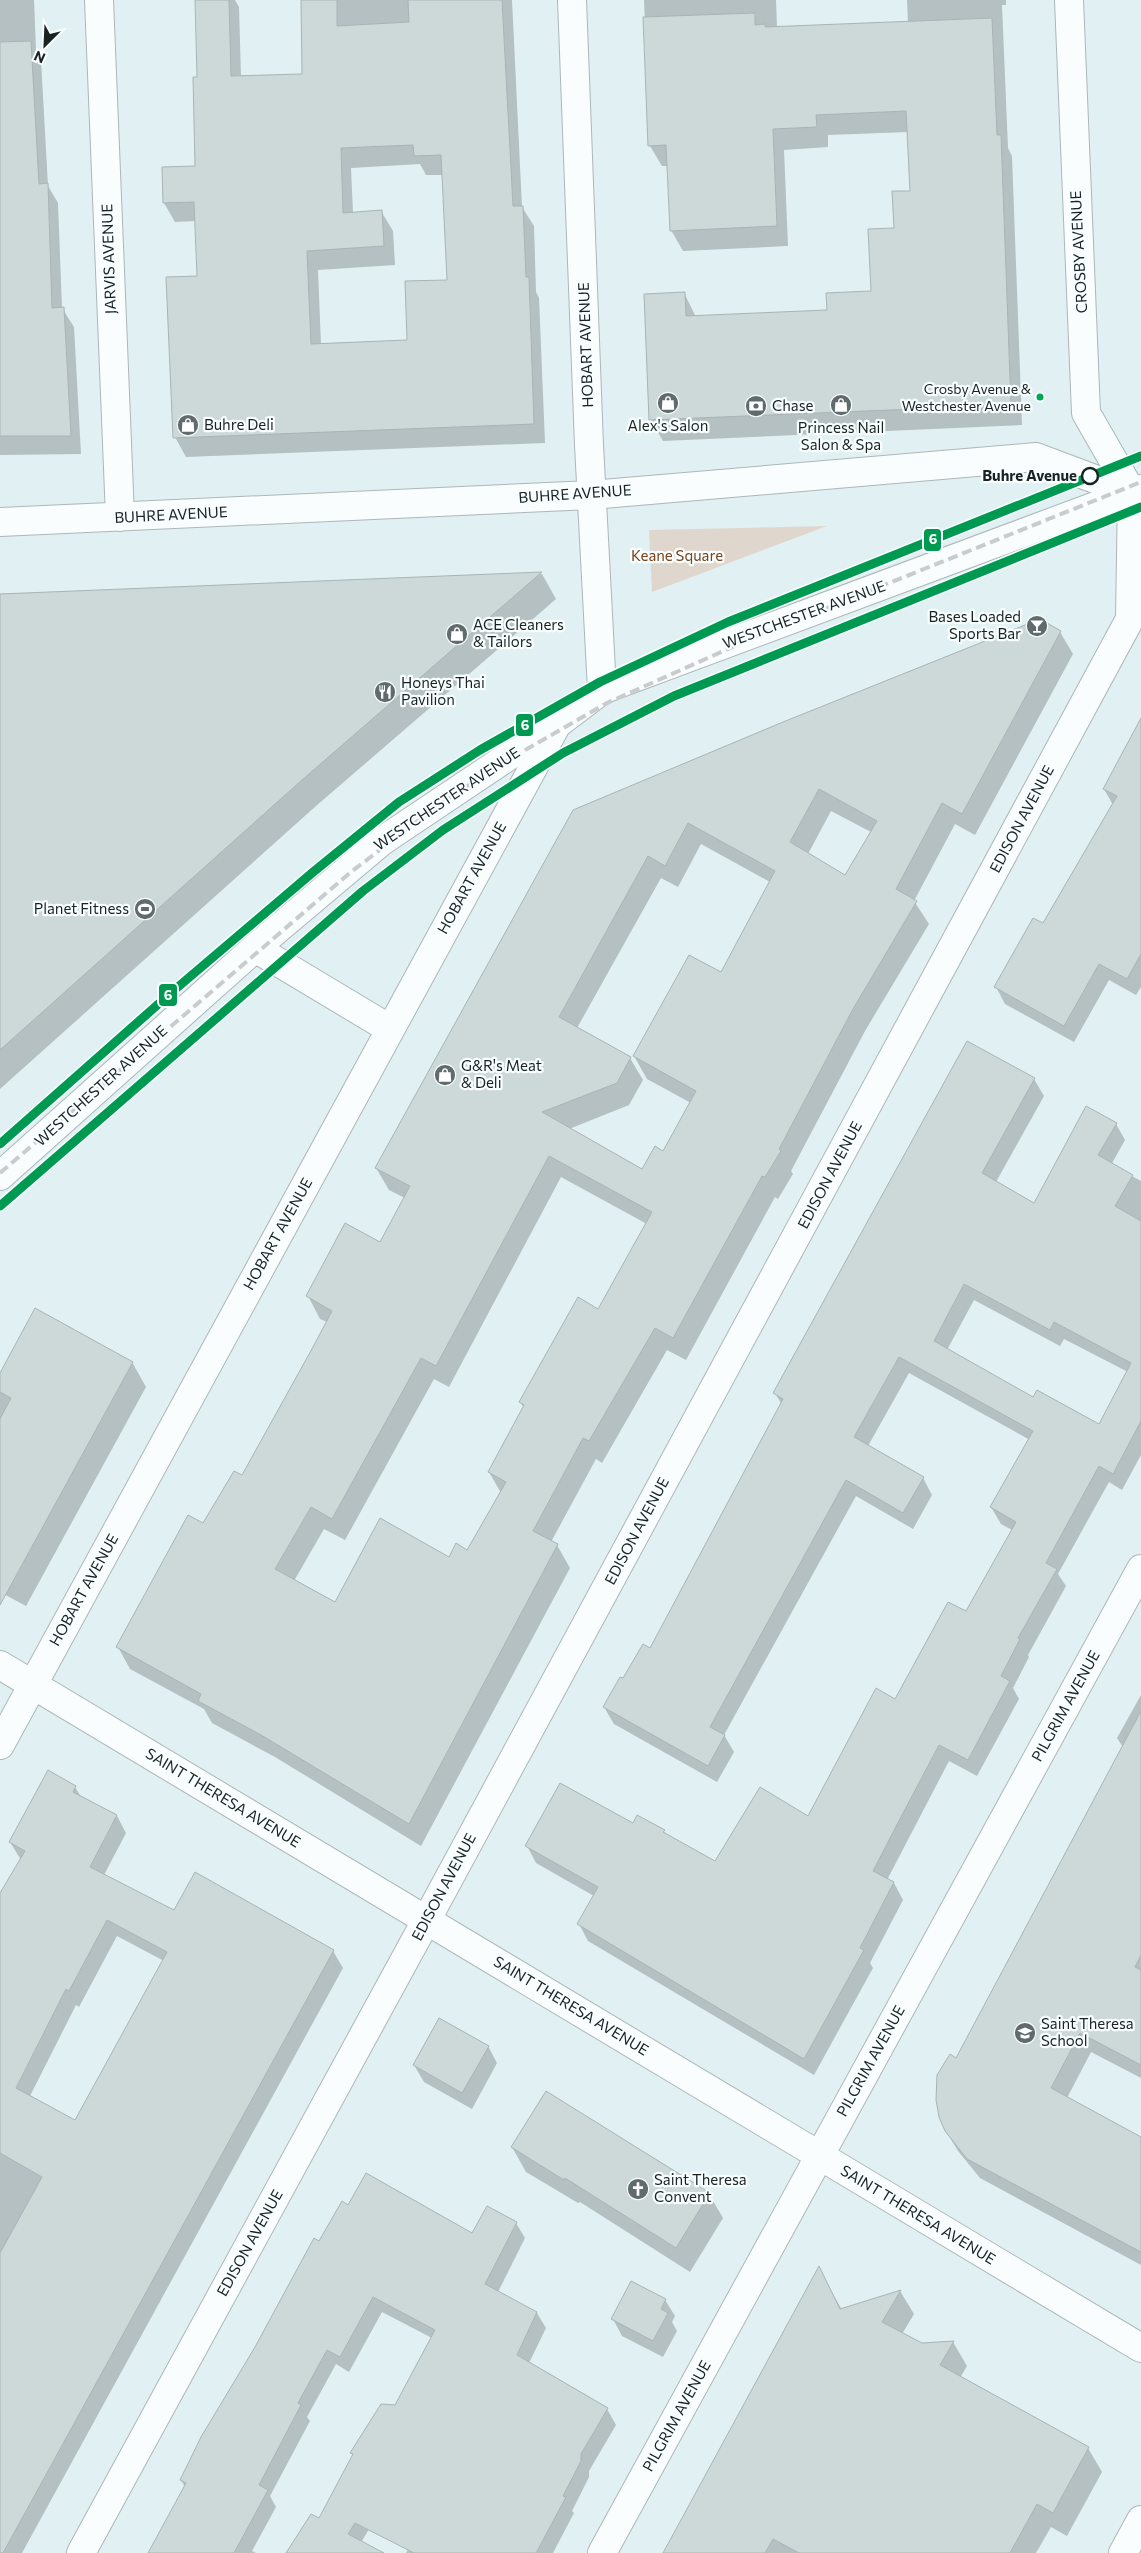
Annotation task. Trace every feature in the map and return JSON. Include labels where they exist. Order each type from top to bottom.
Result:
[{"type":"street","name":"JARVIS AVENUE","points":[[98,0],[120,517]]},
{"type":"street","name":"HOBART AVENUE","points":[[572,0],[592,495],[602,690]]},
{"type":"street","name":"CROSBY AVENUE","points":[[1069,0],[1086,413],[1138,494]]},
{"type":"street","name":"BUHRE AVENUE","points":[[0,522],[592,495],[1036,458],[1138,494]]},
{"type":"street","name":"WESTCHESTER AVENUE","points":[[0,1176],[256,948],[382,841],[557,724],[602,690],[1138,494]]},
{"type":"street","name":"EDISON AVENUE","points":[[81,2553],[428,1919],[1130,619],[1138,494]]},
{"type":"street","name":"HOBART AVENUE","points":[[0,1745],[557,724]]},
{"type":"street","points":[[256,948],[390,1029]]},
{"type":"street","name":"PILGRIM AVENUE","points":[[602,2553],[1141,1569]]},
{"type":"street","name":"SAINT THERESA AVENUE","points":[[0,1665],[428,1919],[1141,2348]]},
{"type":"street","points":[[1123,2553],[1141,2520]]},
{"type":"green space","name":"Keane Square","points":[[827,526],[652,592],[649,530]]},
{"type":"building","points":[[195,0],[229,0],[231,76],[302,74],[301,0],[337,0],[337,26],[409,22],[408,0],[502,0],[513,206],[523,206],[526,277],[529,277],[534,424],[173,438],[166,277],[197,276],[194,202],[163,203],[162,167],[195,166],[193,77],[197,77]],"holes":[[[413,145],[414,156],[441,155],[447,280],[405,281],[407,340],[311,344],[307,251],[384,246],[382,210],[343,213],[341,148]]]},
{"type":"building","points":[[755,13],[755,25],[765,24],[765,27],[992,18],[997,135],[1001,135],[1011,405],[649,420],[644,294],[685,292],[686,316],[827,310],[826,293],[871,291],[868,229],[894,228],[892,191],[910,191],[906,111],[816,115],[817,127],[773,129],[777,226],[670,231],[666,145],[648,146],[643,17]]},
{"type":"building","points":[[31,41],[39,184],[48,183],[52,308],[64,307],[71,436],[0,436],[0,42]]},
{"type":"building","points":[[542,572],[302,780],[0,1050],[0,594]]},
{"type":"building","points":[[1040,619],[1061,631],[962,814],[942,803],[896,889],[917,901],[853,1009],[779,1149],[781,1151],[765,1177],[762,1176],[673,1338],[655,1328],[589,1441],[583,1438],[533,1531],[558,1544],[409,1824],[261,1735],[198,1701],[201,1694],[116,1647],[188,1515],[203,1523],[234,1471],[242,1475],[313,1347],[332,1311],[306,1296],[345,1223],[380,1242],[410,1186],[375,1168],[573,810],[783,722]],"holes":[[[819,789],[877,821],[845,875],[790,842]],[[688,823],[775,871],[721,972],[689,955],[633,1056],[696,1091],[663,1151],[655,1146],[642,1169],[542,1112],[617,1083],[631,1057],[559,1017],[648,856],[665,866]],[[549,1156],[652,1212],[598,1309],[578,1297],[519,1402],[524,1405],[488,1472],[506,1482],[467,1550],[456,1543],[449,1557],[380,1518],[335,1602],[275,1569],[311,1507],[332,1519],[421,1358],[436,1366]]]},
{"type":"building","points":[[1141,718],[1141,954],[1127,979],[1099,964],[1064,1026],[994,987],[1033,918],[1043,923],[1117,796],[1103,789]]},
{"type":"building","points":[[967,1041],[1035,1078],[982,1173],[1034,1203],[1086,1106],[1117,1123],[1098,1155],[1133,1175],[1115,1206],[1141,1221],[1141,1421],[1113,1474],[1099,1466],[1046,1563],[1057,1569],[1018,1638],[1020,1639],[1001,1676],[1010,1681],[968,1760],[939,1745],[873,1871],[894,1882],[860,1948],[864,1950],[804,2059],[577,1924],[598,1887],[525,1846],[560,1783],[633,1823],[637,1815],[715,1861],[760,1787],[808,1816],[876,1688],[895,1699],[948,1602],[966,1611],[1016,1522],[990,1507],[1033,1431],[899,1357],[854,1437],[924,1477],[903,1513],[846,1480],[710,1727],[725,1735],[708,1766],[603,1707],[620,1677],[623,1678],[643,1644],[650,1648],[783,1399],[773,1393]],"holes":[[[964,1284],[1050,1330],[1054,1322],[1131,1363],[1099,1424],[1037,1390],[1033,1397],[934,1341]]]},
{"type":"building","points":[[35,1308],[133,1362],[0,1605],[0,1419],[11,1398],[0,1392],[0,1373]]},
{"type":"building","name":"Saint Theresa School","points":[[1141,1711],[1141,1955],[1135,1967],[1141,1970],[1141,2065],[1080,2033],[1051,2088],[1141,2137],[1141,2252],[967,2159],[945,2131],[939,2117],[936,2100],[937,2075],[950,2054],[956,2058]]},
{"type":"building","points":[[48,1770],[76,1786],[73,1792],[117,1815],[90,1867],[174,1910],[195,1872],[334,1950],[3,2553],[0,2553],[0,2253],[42,2177],[0,2153],[0,1893],[25,1851],[9,1842]],"holes":[[[107,1920],[167,1952],[75,2120],[16,2088],[66,1989],[69,1991]]]},
{"type":"building","points":[[439,2018],[489,2046],[462,2093],[413,2065]]},
{"type":"building","points":[[546,2091],[710,2193],[676,2248],[565,2178],[564,2180],[511,2147]]},
{"type":"building","points":[[366,2173],[472,2233],[487,2206],[517,2222],[485,2284],[537,2312],[517,2355],[608,2408],[581,2454],[581,2461],[563,2496],[566,2497],[536,2553],[414,2553],[355,2523],[348,2534],[384,2553],[286,2553],[311,2514],[319,2518],[353,2454],[350,2453],[381,2404],[395,2405],[435,2330],[373,2297],[340,2357],[327,2350],[298,2403],[301,2405],[259,2485],[268,2490],[234,2553],[148,2553],[186,2483],[180,2480],[201,2437],[255,2347],[314,2238],[319,2241],[342,2201],[348,2205]]},
{"type":"building","points":[[819,2266],[840,2309],[901,2290],[882,2322],[922,2343],[954,2341],[940,2365],[1089,2447],[1053,2513],[1037,2504],[1010,2553],[799,2553],[773,2539],[765,2553],[663,2553]]},
{"type":"building","points":[[631,2281],[666,2299],[661,2309],[668,2313],[653,2341],[611,2319]]},
{"type":"railway","points":[[0,1173],[351,872],[440,804],[499,765],[607,703],[757,636],[1141,482]]},
{"type":"transit line","name":"6","points":[[0,1144],[172,992],[312,873],[399,802],[480,750],[600,682],[728,622],[1141,456]]},
{"type":"transit line","name":"6","points":[[0,1206],[363,891],[443,830],[563,753],[674,696],[1141,507]]},
{"type":"place","name":"Crosby Avenue & Westchester Avenue","points":[[1040,397]]},
{"type":"place","name":"Alex's Salon","points":[[668,403]]},
{"type":"place","name":"Princess Nail Salon & Spa","points":[[841,405]]},
{"type":"place","name":"Chase","points":[[756,406]]},
{"type":"place","name":"Buhre Deli","points":[[188,425]]},
{"type":"place","name":"Buhre Avenue","points":[[1090,476]]},
{"type":"place","name":"Bases Loaded Sports Bar","points":[[1037,626]]},
{"type":"place","name":"ACE Cleaners & Tailors","points":[[457,634]]},
{"type":"place","name":"Honeys Thai Pavilion","points":[[385,692]]},
{"type":"place","name":"Planet Fitness","points":[[145,909]]},
{"type":"place","name":"G&R's Meat & Deli","points":[[445,1075]]},
{"type":"place","name":"Saint Theresa School","points":[[1025,2033]]},
{"type":"place","name":"Saint Theresa Convent","points":[[638,2189]]}]
